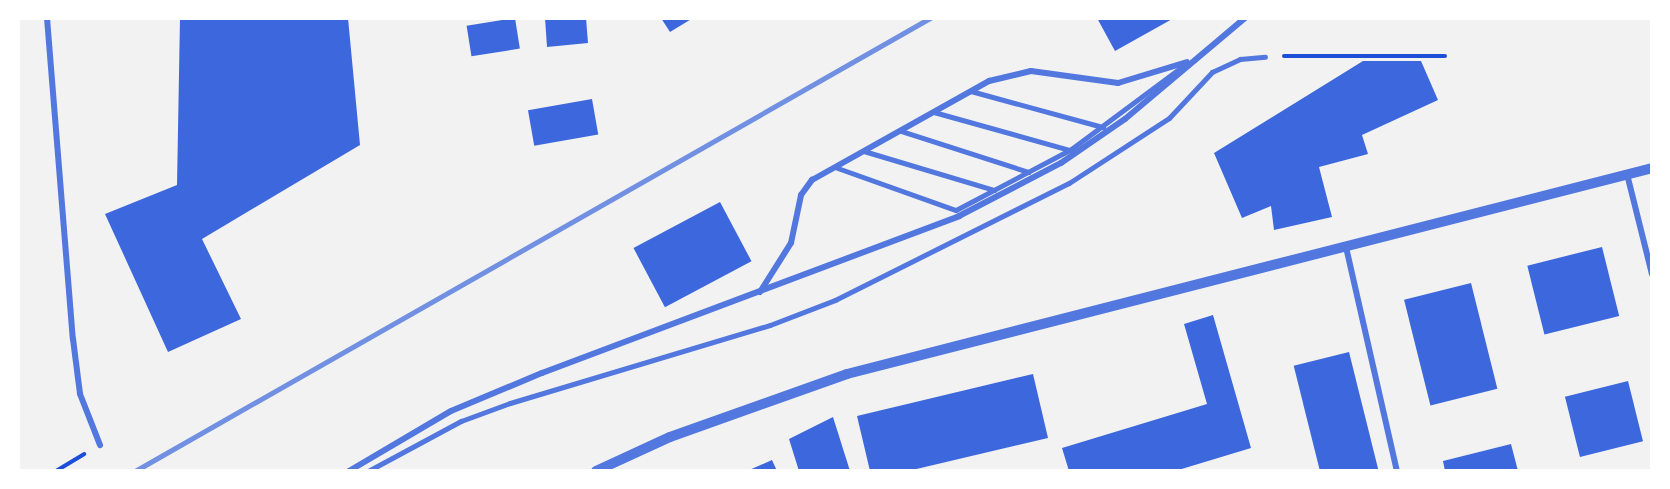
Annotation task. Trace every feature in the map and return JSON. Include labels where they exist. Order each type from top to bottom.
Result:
[{"type":"street","points":[[47,18],[74,350],[87,422],[100,445]]},
{"type":"street","points":[[349,471],[451,411],[959,216],[1061,163],[1125,119],[1191,61],[1245,18]]},
{"type":"street","points":[[368,471],[461,422],[510,403],[770,325],[835,300],[1069,183],[1169,118],[1212,72],[1240,59],[1265,57]]},
{"type":"street","points":[[759,292],[791,243],[801,195],[812,180],[971,91],[1005,73],[1031,71],[1111,84],[1191,61]]},
{"type":"street","points":[[596,471],[670,437],[847,374],[1652,168]]},
{"type":"street","points":[[1627,174],[1652,274]]},
{"type":"street","points":[[1346,247],[1397,471]]},
{"type":"lane","points":[[835,167],[956,210],[1070,150],[1191,61]]},
{"type":"lane","points":[[971,91],[1103,127]]},
{"type":"lane","points":[[933,112],[1070,150]]},
{"type":"lane","points":[[901,131],[1029,172]]},
{"type":"lane","points":[[864,151],[994,190]]},
{"type":"path","points":[[1265,57],[1445,56]]},
{"type":"path","points":[[56,471],[100,445]]},
{"type":"building","points":[[180,18],[348,18],[360,145],[202,239],[241,319],[168,352],[105,214],[177,185]]},
{"type":"building","points":[[515,18],[520,49],[471,56],[467,26]]},
{"type":"building","points":[[545,18],[586,18],[588,43],[547,47]]},
{"type":"building","points":[[661,18],[693,18],[670,32]]},
{"type":"building","points":[[1097,18],[1174,18],[1115,51]]},
{"type":"building","points":[[1363,61],[1421,61],[1438,100],[1362,135],[1368,154],[1319,167],[1332,217],[1274,230],[1271,206],[1242,218],[1214,153]]},
{"type":"building","points":[[592,99],[598,134],[534,146],[528,110]]},
{"type":"building","points":[[720,202],[751,261],[665,307],[633,248]]},
{"type":"building","points":[[1602,247],[1619,316],[1544,335],[1527,266]]},
{"type":"building","points":[[1471,283],[1497,389],[1430,405],[1404,300]]},
{"type":"building","points":[[1213,315],[1251,448],[1175,471],[1069,471],[1062,448],[1207,404],[1184,324]]},
{"type":"building","points":[[1349,352],[1379,470],[1320,471],[1294,366]]},
{"type":"building","points":[[1033,374],[1048,438],[908,471],[870,471],[857,416]]},
{"type":"building","points":[[1628,381],[1643,441],[1580,457],[1565,397]]},
{"type":"building","points":[[833,417],[850,471],[799,471],[789,439]]},
{"type":"building","points":[[1511,444],[1518,471],[1445,471],[1443,461]]},
{"type":"building","points":[[772,460],[777,471],[747,471]]},
{"type":"railway","points":[[135,471],[930,18]]}]
